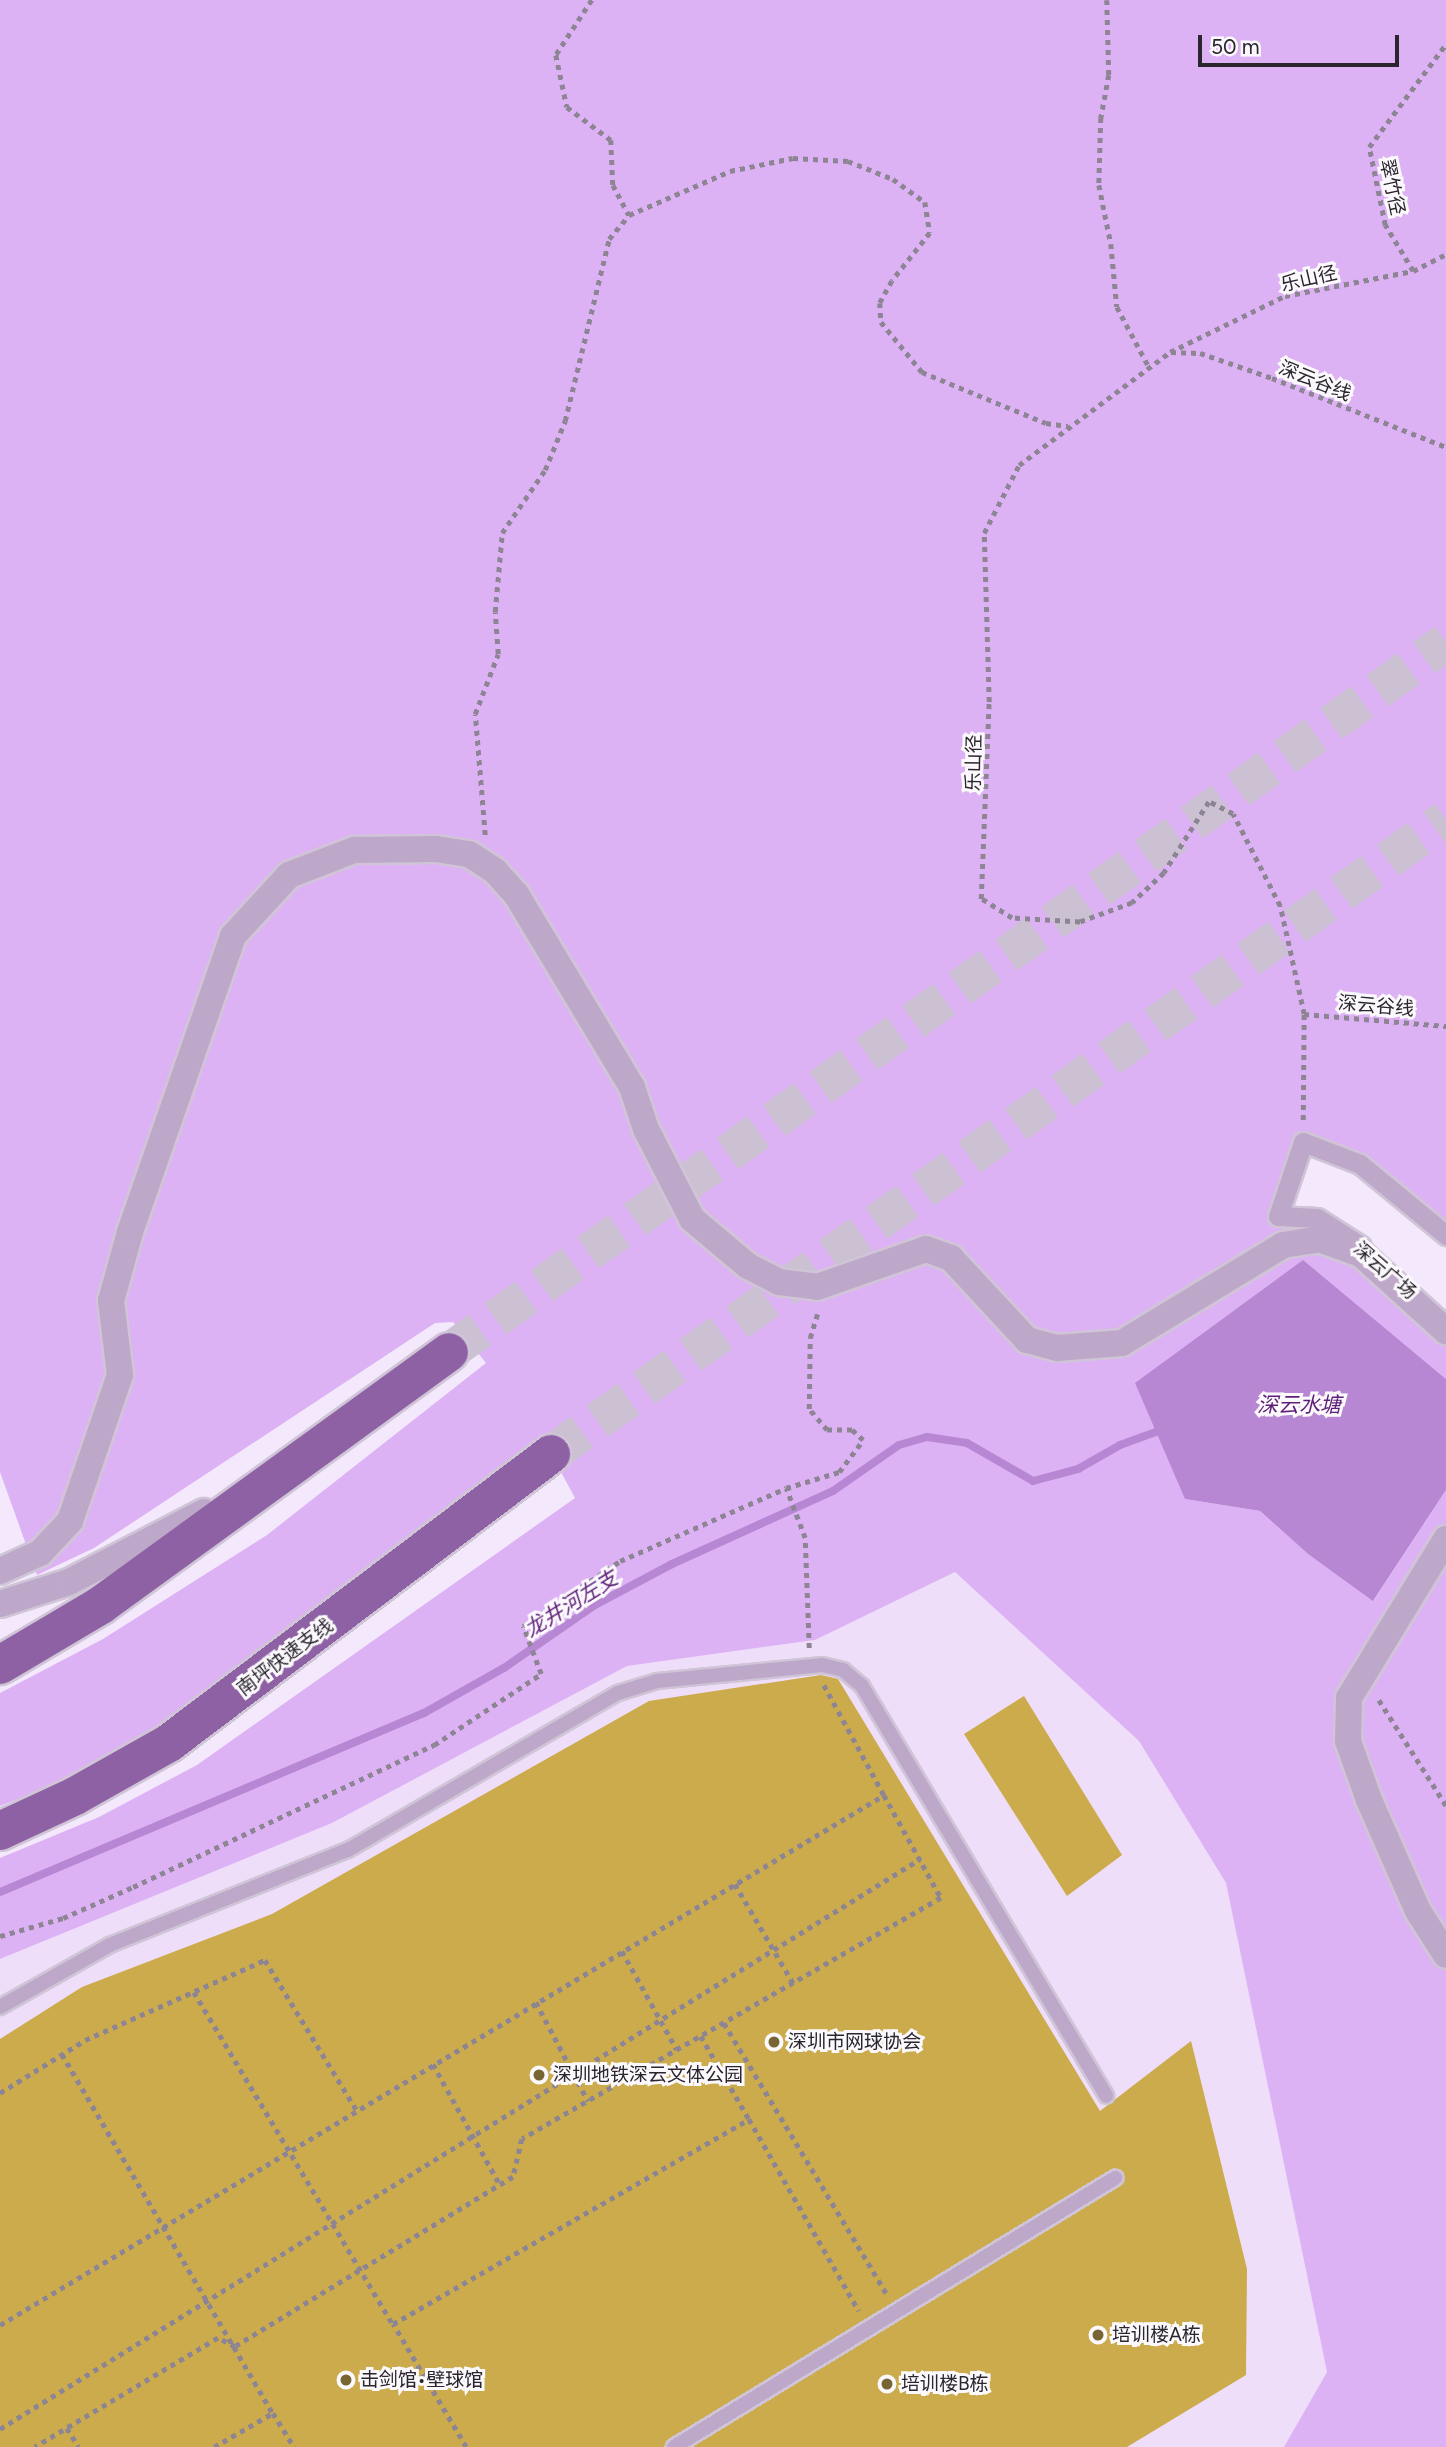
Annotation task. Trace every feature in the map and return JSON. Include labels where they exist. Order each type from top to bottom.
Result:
[{"type":"highway","points":[[0,1665],[101,1605],[449,1352]]},
{"type":"highway","name":"南坪快速支线","points":[[0,1831],[75,1796],[169,1743],[551,1454]]},
{"type":"street","points":[[0,1571],[40,1553],[69,1521],[120,1375],[111,1301],[130,1232],[233,936],[289,875],[354,850],[436,849],[469,854],[495,871],[516,894],[632,1087],[646,1129],[692,1219],[748,1266],[779,1282],[817,1287],[926,1249],[951,1258],[1027,1340],[1056,1348],[1122,1343],[1283,1245],[1319,1239],[1361,1254],[1446,1331]]},
{"type":"street","points":[[1303,1142],[1360,1164],[1446,1235]]},
{"type":"street","name":"深云广场","points":[[1303,1142],[1278,1216],[1317,1218],[1363,1248],[1446,1326]]},
{"type":"street","points":[[0,1604],[69,1582],[292,1465]]},
{"type":"street","points":[[1446,1539],[1368,1662],[1349,1698],[1348,1741],[1369,1800],[1418,1910],[1446,1955]]},
{"type":"lane","points":[[0,2007],[110,1945],[348,1850],[618,1693],[657,1681],[821,1665],[843,1670],[862,1686],[1106,2096]]},
{"type":"lane","points":[[674,2447],[895,2309],[1115,2178]]},
{"type":"path","points":[[592,0],[556,55],[567,107],[611,140],[613,185],[629,215]]},
{"type":"path","points":[[1107,0],[1109,75],[1101,118],[1099,185],[1111,244],[1117,307],[1149,367]]},
{"type":"path","name":"翠竹径","points":[[1413,271],[1385,225],[1369,146],[1446,44]]},
{"type":"path","points":[[469,854],[485,836],[475,714],[498,654],[495,612],[502,533],[544,470],[565,421],[609,239],[629,215],[730,171],[793,158],[848,161],[893,179],[925,202],[930,233],[892,281],[880,303],[881,322],[922,373],[1035,419],[1070,426]]},
{"type":"path","name":"乐山径","points":[[1303,1142],[1304,1014],[1280,906],[1233,814],[1209,802],[1164,873],[1132,903],[1080,922],[1012,918],[981,899],[989,702],[984,533],[1019,465],[1170,352],[1285,296],[1413,271],[1446,254]]},
{"type":"path","name":"深云谷线","points":[[1170,352],[1199,353],[1224,361],[1446,447]]},
{"type":"path","name":"深云谷线","points":[[1304,1014],[1446,1026]]},
{"type":"path","points":[[0,1936],[63,1918],[311,1800],[376,1776],[434,1745],[541,1674],[523,1626],[620,1561],[786,1488],[839,1472],[863,1440],[852,1430],[827,1430],[809,1409],[810,1338],[818,1309],[817,1287]]},
{"type":"path","points":[[786,1488],[805,1538],[810,1656]]},
{"type":"path","points":[[1368,1662],[1381,1705],[1446,1805]]},
{"type":"path","points":[[235,2347],[513,2177],[522,2139],[941,1898],[821,1678]]},
{"type":"path","points":[[0,2325],[356,2109],[884,1795]]},
{"type":"path","points":[[0,2429],[920,1860]]},
{"type":"path","points":[[735,1884],[793,1983]]},
{"type":"path","points":[[622,1951],[677,2050]]},
{"type":"path","points":[[0,2093],[62,2054],[265,1960],[356,2109]]},
{"type":"path","points":[[194,1992],[466,2447]]},
{"type":"path","points":[[536,2002],[588,2101]]},
{"type":"path","points":[[724,2023],[895,2309]]},
{"type":"path","points":[[701,2036],[868,2326]]},
{"type":"path","points":[[62,2054],[294,2447]]},
{"type":"path","points":[[433,2064],[500,2185]]},
{"type":"path","points":[[393,2324],[749,2119]]},
{"type":"path","points":[[35,2447],[218,2338],[235,2347]]},
{"type":"path","points":[[214,2447],[274,2413]]},
{"type":"path","points":[[68,2428],[79,2447]]},
{"type":"shaded area","points":[[0,0],[1446,0],[1446,1235],[1360,1164],[1303,1142],[1279,1216],[1317,1218],[1446,1326],[1446,1379],[1303,1261],[1185,1499],[1260,1511],[1308,1554],[1374,1600],[1446,1490],[1446,2447],[1284,2447],[1327,2372],[1226,1883],[1139,1741],[955,1572],[815,1640],[627,1666],[332,1823],[0,1959],[0,1858],[99,1817],[197,1765],[575,1498],[547,1446],[200,1701],[70,1779],[0,1806],[0,1693],[103,1639],[267,1535],[486,1363],[453,1322],[435,1323],[94,1548],[37,1575],[0,1472]]},
{"type":"shaded area","name":"深圳地铁深云文体公园","points":[[955,1572],[1139,1741],[1226,1883],[1327,2372],[1284,2447],[0,2447],[0,1959],[332,1823],[627,1666],[815,1640]]},
{"type":"water","name":"深云水塘","points":[[1303,1260],[1446,1379],[1446,1490],[1373,1601],[1308,1554],[1260,1511],[1185,1499],[1135,1383]]},
{"type":"building","name":"深圳地铁深云文体公园","points":[[821,1675],[838,1679],[1100,2111],[1191,2041],[1247,2269],[1246,2375],[1127,2447],[692,2447],[1120,2186],[1124,2174],[1114,2168],[669,2439],[664,2447],[0,2447],[0,2039],[82,1987],[272,1914],[649,1701]]},
{"type":"building","points":[[1024,1696],[1122,1855],[1067,1896],[964,1734]]},
{"type":"waterway","name":"龙井河左支","points":[[0,1892],[424,1713],[504,1668],[595,1605],[672,1564],[833,1491],[899,1445],[927,1437],[967,1443],[1033,1481],[1078,1469],[1120,1445],[1156,1432]]},
{"type":"tunnel","points":[[449,1352],[1446,642]]},
{"type":"tunnel","points":[[551,1454],[1446,819]]},
{"type":"place","name":"深圳市网球协会","points":[[774,2042]]},
{"type":"place","name":"深圳地铁深云文体公园","points":[[539,2075]]},
{"type":"place","name":"培训楼A栋","points":[[1098,2335]]},
{"type":"place","name":"击剑馆•壁球馆","points":[[346,2380]]},
{"type":"place","name":"培训楼B栋","points":[[887,2384]]}]
